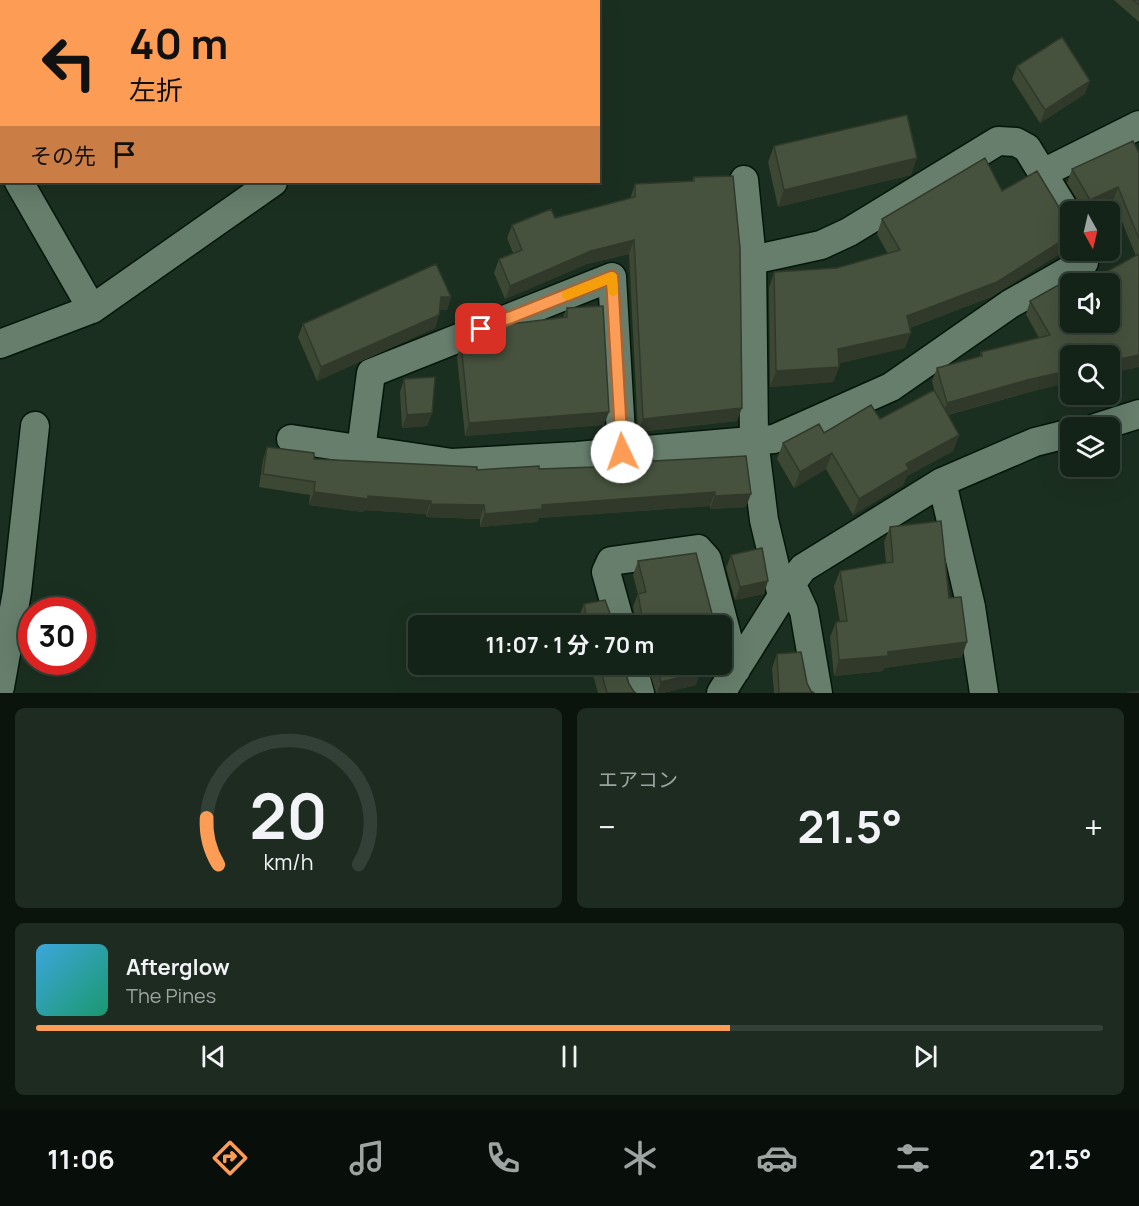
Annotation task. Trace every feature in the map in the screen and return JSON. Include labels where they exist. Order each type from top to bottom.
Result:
[{"type":"street","points":[[1043,173],[1139,125]]},
{"type":"street","points":[[752,260],[821,245],[849,232],[998,141],[1016,142],[1026,148],[1060,202]]},
{"type":"street","points":[[744,180],[752,260],[754,440],[764,520],[786,589],[804,611],[818,693]]},
{"type":"street","points":[[20,183],[92,309]]},
{"type":"street","points":[[0,344],[92,309],[272,183]]},
{"type":"street","points":[[291,439],[452,463],[774,439],[891,387],[1010,304],[1084,261]]},
{"type":"street","points":[[361,450],[371,373],[612,277],[622,452]]},
{"type":"street","points":[[1120,420],[1139,414]]},
{"type":"street","points":[[0,687],[4,639],[17,592],[35,426]]},
{"type":"street","points":[[728,682],[786,589],[803,568],[942,482],[1035,442],[1060,436]]},
{"type":"street","points":[[942,482],[971,607],[984,693]]},
{"type":"street","points":[[618,615],[606,572],[611,561],[698,549],[707,559],[717,615]]},
{"type":"street","points":[[635,675],[640,693]]},
{"type":"building","points":[[1062,37],[1090,81],[1045,110],[1017,66]]},
{"type":"building","points":[[907,115],[917,158],[784,190],[774,146]]},
{"type":"building","points":[[1133,141],[1139,153],[1139,239],[1118,187],[1090,200],[1072,169]]},
{"type":"building","points":[[985,158],[1002,191],[1037,171],[1060,209],[1060,242],[997,282],[907,316],[911,333],[838,349],[839,367],[776,371],[774,272],[837,268],[900,250],[882,219]]},
{"type":"building","points":[[733,176],[740,248],[742,408],[643,419],[634,240],[591,251],[510,286],[499,259],[522,250],[512,225],[551,209],[555,218],[635,197],[635,184],[694,181],[694,177]]},
{"type":"building","points":[[1139,254],[1139,355],[1120,359],[1120,345],[1060,345],[1060,372],[947,403],[937,368],[982,356],[981,352],[1050,335],[1030,301],[1060,284],[1060,333],[1120,333],[1120,273],[1104,273]]},
{"type":"building","points":[[436,264],[451,297],[441,297],[439,315],[321,367],[303,324]]},
{"type":"building","points":[[603,306],[609,412],[469,423],[461,343],[510,324],[567,317],[567,308]]},
{"type":"building","points":[[435,377],[432,413],[407,415],[404,379]]},
{"type":"building","points":[[934,390],[959,435],[906,464],[909,469],[859,499],[832,453],[800,472],[783,443],[819,424],[824,433],[871,405],[880,419]]},
{"type":"building","points":[[267,447],[314,453],[314,459],[477,467],[477,470],[539,466],[539,469],[594,467],[594,463],[652,458],[653,461],[746,456],[751,494],[715,496],[715,492],[542,505],[542,509],[485,514],[484,505],[431,504],[431,501],[368,496],[368,499],[314,492],[315,482],[263,474]]},
{"type":"building","points":[[941,521],[949,598],[961,597],[967,642],[888,652],[888,656],[839,660],[836,622],[847,621],[840,571],[893,562],[890,527]]},
{"type":"building","points":[[762,548],[768,581],[740,587],[731,555]]},
{"type":"building","points":[[696,553],[712,615],[642,615],[638,594],[646,592],[638,561]]},
{"type":"building","points":[[605,600],[611,615],[586,615],[584,604]]},
{"type":"building","points":[[801,652],[807,683],[814,693],[779,693],[777,654]]},
{"type":"building","points":[[602,675],[626,675],[629,684],[636,693],[607,693]]},
{"type":"building","points":[[659,675],[689,675],[661,682]]},
{"type":"slow traffic","points":[[567,295],[612,277],[613,291]]},
{"type":"route","points":[[481,329],[612,277],[622,452]]}]
